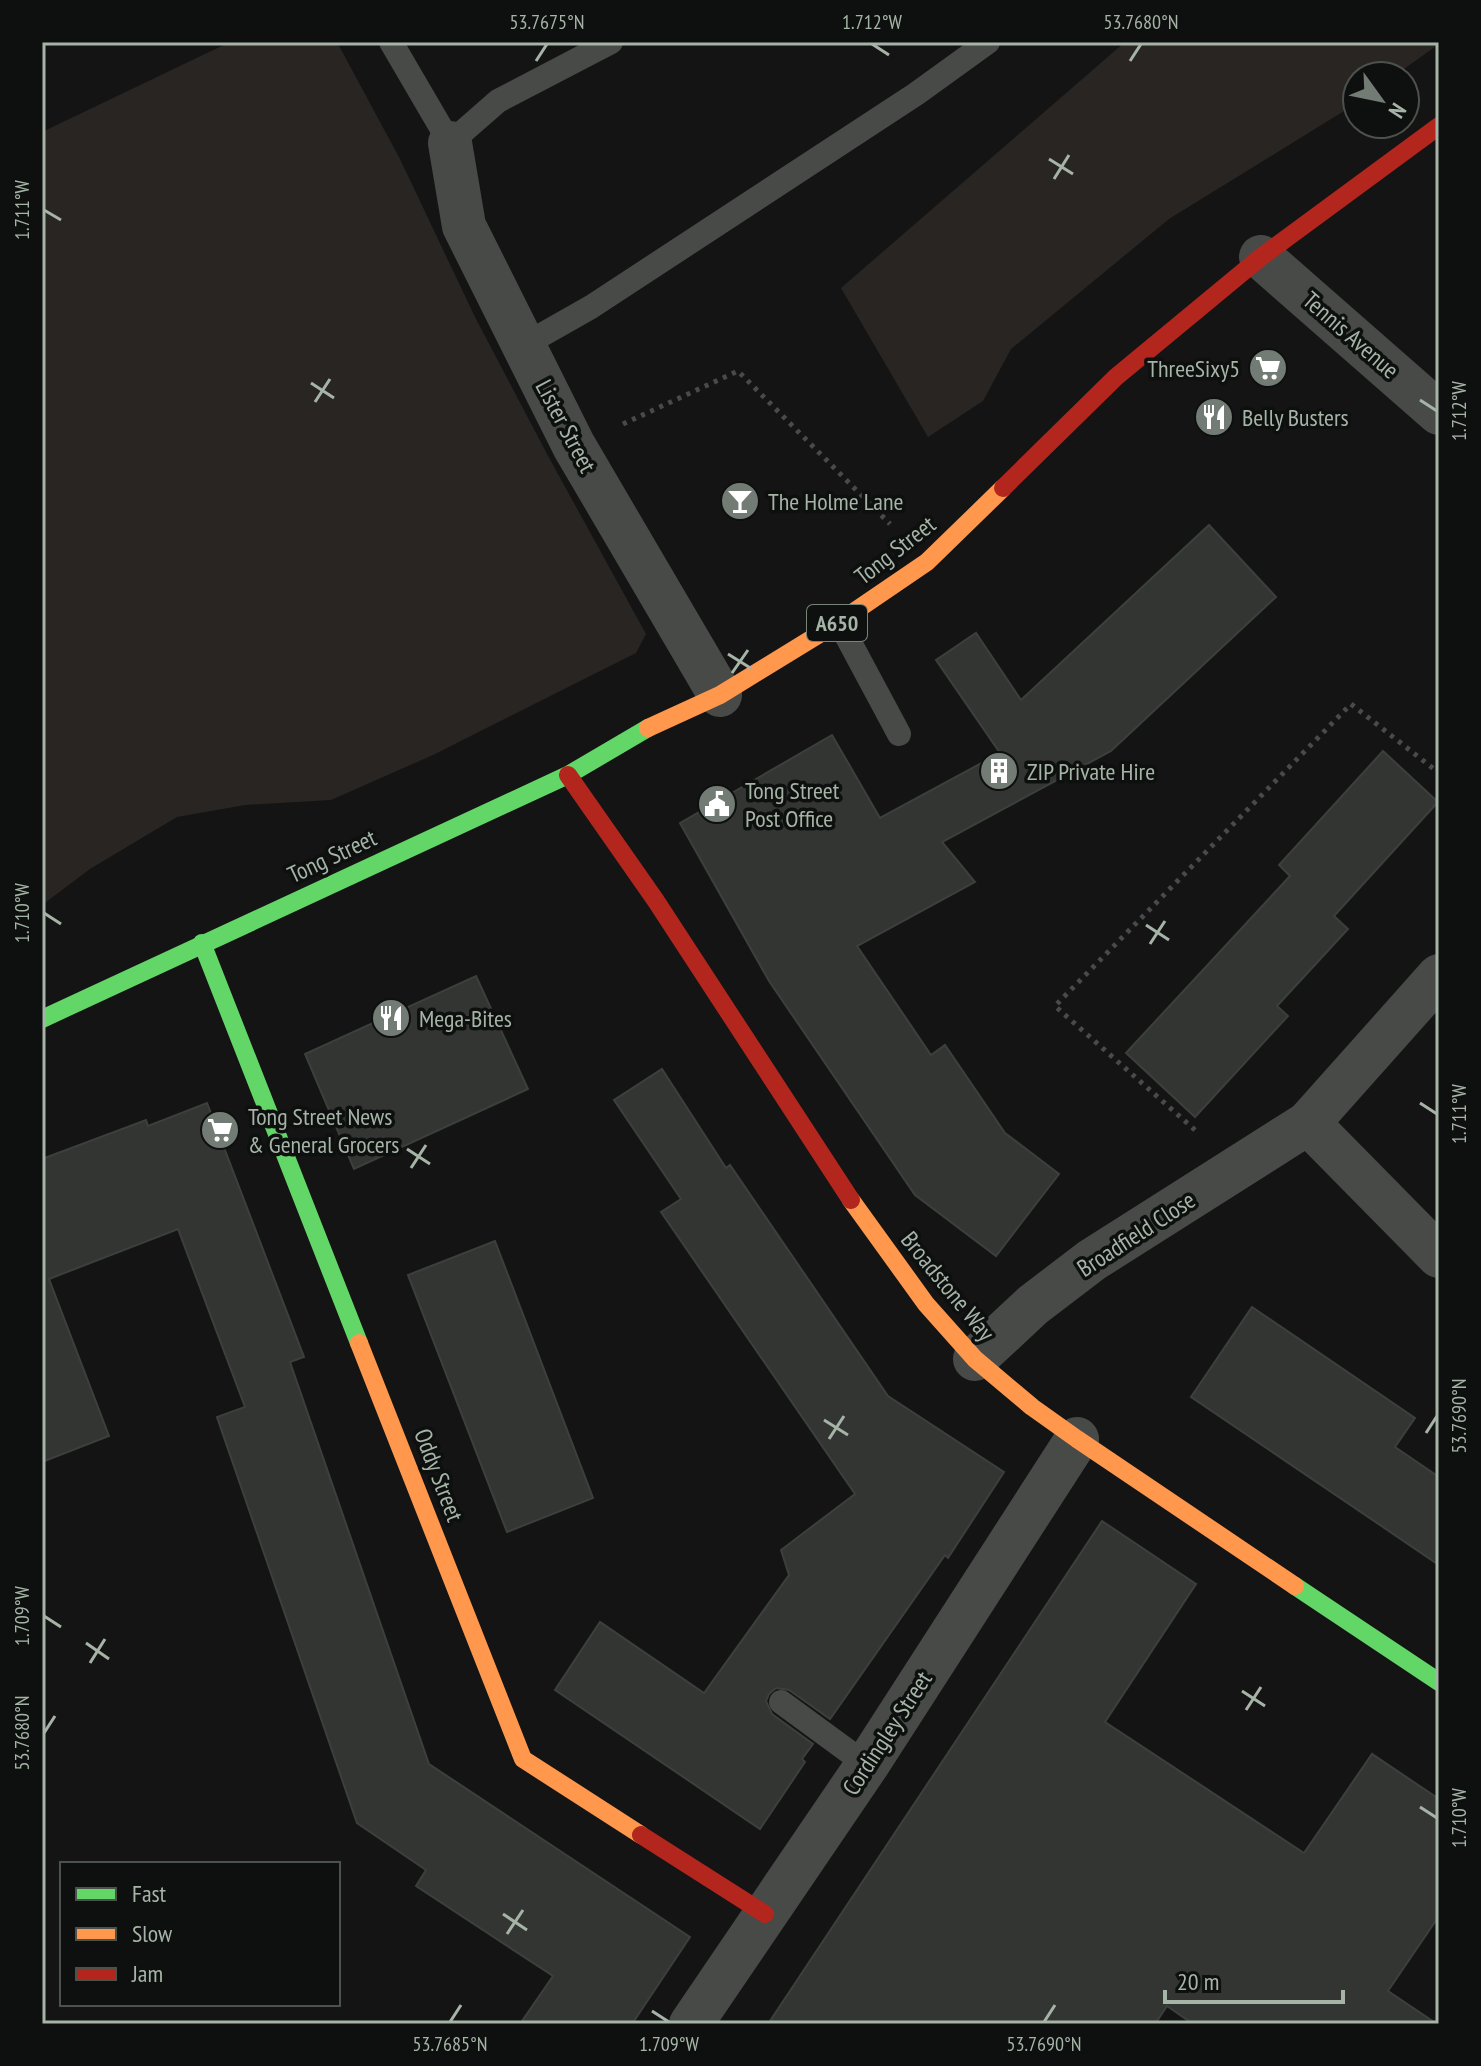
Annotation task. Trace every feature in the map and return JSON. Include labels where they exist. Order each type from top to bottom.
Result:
[{"type":"main road","name":"Tong Street","points":[[42,1019],[568,775],[656,724],[720,695],[839,622],[927,562],[1116,377],[1261,257],[1439,126]]},
{"type":"main road","name":"Broadstone Way","points":[[568,775],[656,901],[863,1218],[926,1304],[975,1359],[1032,1407],[1077,1439],[1439,1682]]},
{"type":"main road","name":"Oddy Street","points":[[202,943],[523,1759],[765,1914]]},
{"type":"street","name":"Lister Street","points":[[450,143],[464,226],[574,446],[720,695]]},
{"type":"street","name":"Tennis Avenue","points":[[1261,257],[1435,402]]},
{"type":"street","name":"Broadfield Close","points":[[975,1359],[1033,1305],[1092,1260],[1308,1123],[1439,976]]},
{"type":"street","points":[[1308,1123],[1439,1256]]},
{"type":"street","name":"Cordingley Street","points":[[691,2024],[867,1765],[1077,1439]]},
{"type":"lane","points":[[391,42],[450,143],[498,101],[611,42]]},
{"type":"lane","points":[[524,345],[591,307],[916,94],[988,42]]},
{"type":"lane","points":[[839,622],[899,734]]},
{"type":"lane","points":[[781,1702],[867,1765]]},
{"type":"path","points":[[574,446],[738,371],[927,562]]},
{"type":"path","points":[[1237,1168],[1055,1006],[1351,704],[1439,773]]},
{"type":"shaded area","points":[[230,42],[337,42],[400,159],[475,317],[646,634],[636,653],[433,755],[331,800],[245,805],[177,817],[90,869],[42,905],[42,132]]},
{"type":"shaded area","points":[[1125,42],[1439,44],[1416,60],[1341,60],[1341,113],[1169,219],[1011,349],[983,401],[928,437],[841,288]]},
{"type":"building","points":[[1209,525],[1276,597],[1111,751],[942,842],[975,882],[857,946],[931,1055],[945,1045],[1005,1133],[1059,1174],[996,1256],[915,1195],[769,981],[680,823],[832,735],[880,818],[1000,753],[936,660],[976,633],[1021,700]]},
{"type":"building","points":[[1383,751],[1438,802],[1334,916],[1348,929],[1277,1006],[1288,1016],[1195,1117],[1126,1053],[1290,876],[1279,865]]},
{"type":"building","points":[[476,976],[528,1089],[354,1169],[305,1054]]},
{"type":"building","points":[[662,1069],[726,1168],[730,1165],[888,1396],[1004,1472],[948,1558],[945,1555],[830,1719],[789,1690],[776,1688],[769,1694],[766,1701],[772,1714],[813,1744],[802,1759],[805,1762],[760,1829],[555,1690],[600,1622],[704,1693],[789,1575],[781,1550],[855,1494],[661,1212],[681,1199],[614,1100]]},
{"type":"building","points":[[207,1103],[304,1357],[290,1362],[429,1764],[690,1937],[632,2024],[520,2024],[553,1976],[416,1886],[426,1870],[357,1823],[217,1417],[245,1407],[178,1229],[49,1279],[109,1436],[42,1462],[42,1159],[146,1120],[148,1126]]},
{"type":"building","points":[[495,1241],[593,1498],[507,1532],[408,1275]]},
{"type":"building","points":[[1252,1307],[1415,1418],[1395,1447],[1439,1477],[1439,1565],[1191,1397]]},
{"type":"building","points":[[1102,1521],[1196,1584],[1105,1722],[1304,1853],[1372,1754],[1439,1799],[1439,1916],[1388,1991],[1437,2024],[1193,2024],[1167,2006],[1155,2024],[768,2024]]},
{"type":"traffic: fast","points":[[42,1019],[568,775],[648,728]]},
{"type":"traffic: fast","points":[[202,943],[359,1343]]},
{"type":"traffic: fast","points":[[1295,1586],[1439,1682]]},
{"type":"traffic: slow","points":[[648,728],[720,695],[839,622],[927,562],[1003,488]]},
{"type":"traffic: slow","points":[[851,1200],[926,1304],[975,1359],[1032,1407],[1077,1439],[1295,1586]]},
{"type":"traffic: slow","points":[[359,1343],[523,1759],[641,1835]]},
{"type":"traffic: jam","points":[[1003,488],[1116,377],[1261,257],[1439,126]]},
{"type":"traffic: jam","points":[[568,775],[656,901],[851,1200]]},
{"type":"traffic: jam","points":[[641,1835],[765,1914]]},
{"type":"place","name":"ThreeSixy5","points":[[1268,368]]},
{"type":"place","name":"Belly Busters","points":[[1214,417]]},
{"type":"place","name":"The Holme Lane","points":[[740,501]]},
{"type":"place","name":"ZIP Private Hire","points":[[999,771]]},
{"type":"place","name":"Tong Street Post Office","points":[[717,804]]},
{"type":"place","name":"Mega-Bites","points":[[391,1018]]},
{"type":"place","name":"Tong Street News & General Grocers","points":[[220,1130]]}]
